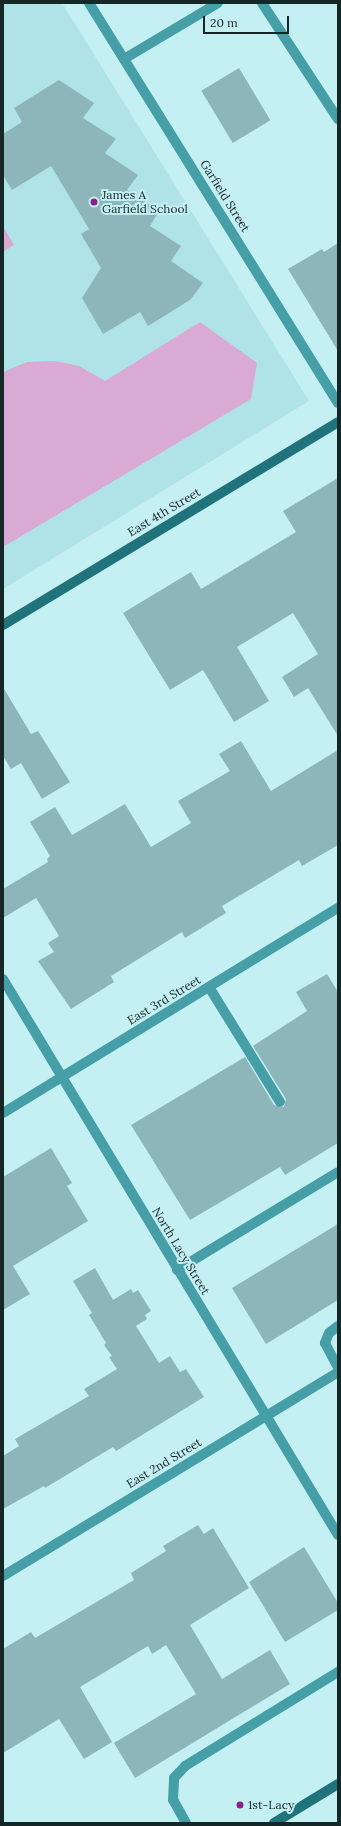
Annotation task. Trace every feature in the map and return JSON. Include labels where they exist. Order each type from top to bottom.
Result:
[{"type":"main road","name":"East 4th Street","points":[[3,625],[338,422]]},
{"type":"main road","points":[[274,1823],[338,1784]]},
{"type":"street","name":"Garfield Street","points":[[89,3],[338,403]]},
{"type":"street","points":[[124,59],[218,3]]},
{"type":"street","points":[[262,3],[338,119]]},
{"type":"street","name":"East 3rd Street","points":[[3,1113],[338,908]]},
{"type":"street","name":"North Lacy Street","points":[[3,979],[61,1078],[338,1535]]},
{"type":"street","points":[[209,987],[280,1102]]},
{"type":"street","points":[[177,1270],[338,1172]]},
{"type":"street","points":[[338,1326],[329,1333],[325,1343],[338,1367]]},
{"type":"street","name":"East 2nd Street","points":[[3,1576],[338,1372]]},
{"type":"street","points":[[186,1823],[173,1800],[174,1778],[185,1766],[338,1672]]},
{"type":"shaded area","name":"James A Garfield School","points":[[3,3],[62,3],[309,401],[3,589]]},
{"type":"shaded area","points":[[3,226],[14,245],[3,252]]},
{"type":"shaded area","points":[[200,322],[257,363],[251,399],[3,547],[3,372],[27,362],[55,361],[79,366],[105,381]]},
{"type":"building","points":[[239,68],[270,120],[233,143],[201,91]]},
{"type":"building","points":[[59,80],[94,103],[83,118],[116,139],[105,153],[138,175],[127,190],[159,211],[150,226],[181,246],[171,261],[203,283],[190,300],[148,326],[140,312],[103,334],[82,298],[101,268],[81,234],[89,229],[51,166],[12,190],[3,175],[3,134],[22,122],[14,108]]},
{"type":"building","points":[[338,243],[338,351],[288,269],[322,249],[324,252]]},
{"type":"building","points":[[338,478],[338,736],[308,688],[294,697],[282,677],[318,654],[293,613],[237,647],[269,701],[234,722],[203,670],[170,690],[123,613],[191,572],[201,589],[296,532],[283,511]]},
{"type":"building","points":[[3,687],[31,734],[38,731],[70,782],[42,799],[21,763],[11,769],[3,756]]},
{"type":"building","points":[[241,741],[271,791],[338,750],[338,845],[302,866],[299,860],[222,906],[226,913],[185,938],[182,932],[111,976],[114,982],[71,1009],[38,961],[54,952],[48,943],[59,936],[36,898],[3,918],[3,889],[48,862],[47,859],[50,856],[30,822],[55,807],[72,835],[125,804],[151,847],[191,823],[178,801],[230,771],[219,754]]},
{"type":"building","points":[[327,974],[338,992],[338,1143],[285,1175],[280,1167],[190,1220],[131,1125],[245,1057],[274,1105],[284,1107],[286,1099],[253,1046],[307,1011],[296,992]]},
{"type":"building","points":[[51,1148],[72,1183],[67,1186],[88,1221],[13,1266],[30,1294],[3,1310],[3,1177]]},
{"type":"building","points":[[338,1224],[338,1300],[266,1344],[232,1288]]},
{"type":"building","points":[[95,1268],[113,1300],[131,1289],[133,1293],[138,1290],[151,1311],[145,1315],[147,1319],[136,1326],[159,1363],[170,1356],[180,1372],[186,1369],[204,1397],[116,1451],[113,1447],[45,1488],[44,1486],[3,1509],[3,1456],[19,1446],[15,1439],[89,1396],[84,1389],[117,1369],[109,1357],[112,1356],[104,1345],[106,1343],[89,1315],[92,1313],[73,1281]]},
{"type":"building","points":[[198,1525],[204,1534],[213,1528],[249,1588],[190,1625],[222,1679],[270,1650],[290,1684],[135,1778],[114,1743],[196,1694],[166,1645],[152,1654],[148,1646],[80,1687],[112,1742],[84,1759],[59,1719],[3,1753],[3,1649],[31,1632],[35,1638],[134,1580],[131,1573],[166,1551],[163,1546]]},
{"type":"building","points":[[304,1547],[338,1603],[338,1610],[285,1642],[249,1582]]},
{"type":"place","name":"James A Garfield School","points":[[94,202]]},
{"type":"place","name":"1st-Lacy","points":[[240,1805]]}]
